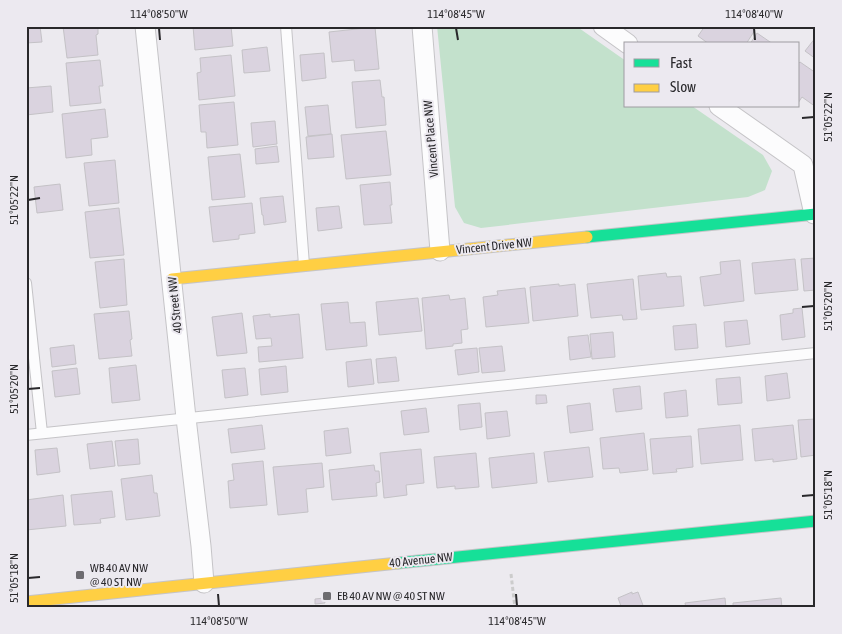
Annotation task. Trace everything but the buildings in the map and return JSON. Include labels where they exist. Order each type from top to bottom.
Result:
[{"type":"street","name":"40 Street NW","points":[[145,26],[204,583]]},
{"type":"street","name":"Vincent Place NW","points":[[422,26],[440,252]]},
{"type":"street","points":[[603,26],[625,42]]},
{"type":"street","points":[[722,108],[803,165],[815,214]]},
{"type":"street","name":"Vincent Drive NW","points":[[172,279],[815,214]]},
{"type":"street","name":"40 Avenue NW","points":[[27,604],[204,583],[816,520]]},
{"type":"lane","points":[[286,26],[304,266]]},
{"type":"lane","points":[[26,283],[42,433]]},
{"type":"lane","points":[[26,435],[816,353]]},
{"type":"path","points":[[510,551],[515,608]]},
{"type":"green space","points":[[437,26],[576,26],[624,60],[624,108],[695,108],[763,155],[772,171],[765,190],[748,197],[481,228],[464,223],[455,207]]},
{"type":"traffic: fast","points":[[587,237],[816,214]]},
{"type":"traffic: fast","points":[[398,563],[816,521]]},
{"type":"traffic: slow","points":[[172,279],[587,237]]},
{"type":"traffic: slow","points":[[26,602],[398,563]]},
{"type":"place","name":"WB 40 AV NW @ 40 ST NW","points":[[80,575]]},
{"type":"place","name":"EB 40 AV NW @ 40 ST NW","points":[[327,596]]}]
